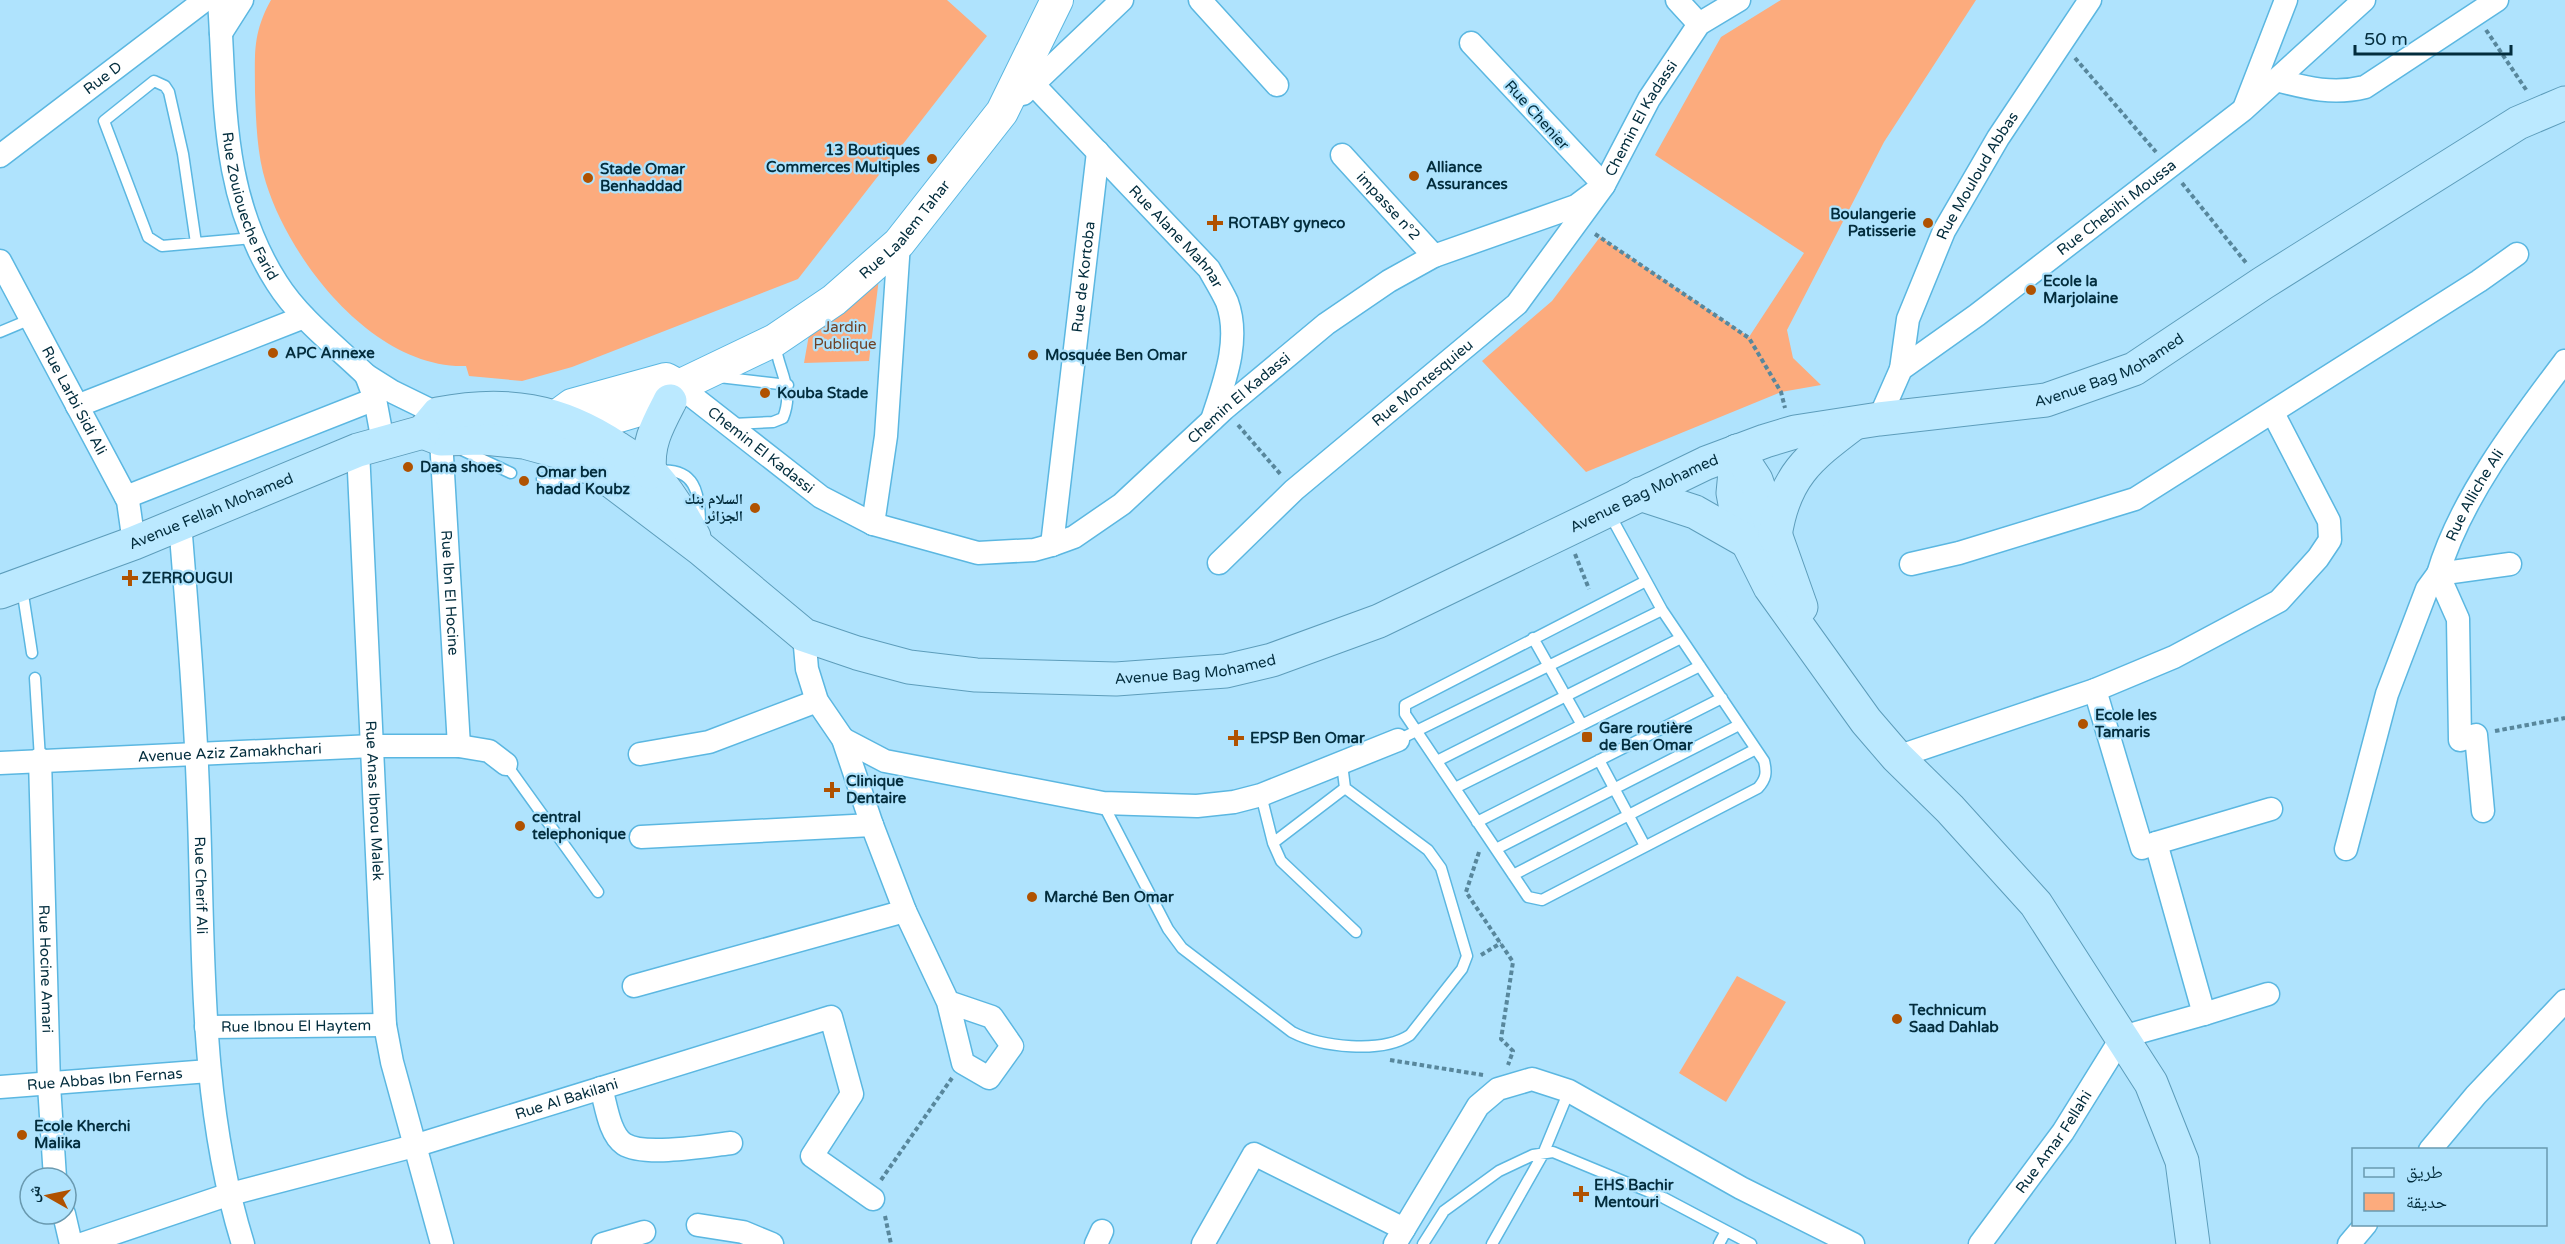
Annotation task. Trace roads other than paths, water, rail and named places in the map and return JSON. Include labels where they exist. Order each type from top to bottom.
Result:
[{"type":"main road","name":"Rue Laalem Tahar","points":[[561,435],[684,388],[775,340],[834,300],[899,243],[1002,112],[1057,0]]},
{"type":"main road","name":"Avenue Bag Mohamed","points":[[561,435],[602,474],[701,549],[804,634],[909,667],[976,675],[1116,679],[1226,671],[1272,660],[1379,621],[1567,531],[1607,509],[1737,451],[1795,432],[1867,421],[2046,400],[2134,369],[2263,283],[2540,111]]},
{"type":"main road","points":[[684,388],[650,446],[648,458],[650,472],[680,512],[701,549]]},
{"type":"main road","points":[[1760,538],[1779,514],[1794,476],[1807,460],[1867,421]]},
{"type":"main road","name":"Avenue Fellah Mohamed","points":[[11,588],[134,543],[370,446],[434,428],[484,438],[561,435]]},
{"type":"main road","points":[[561,435],[650,472]]},
{"type":"main road","points":[[1737,451],[1756,480],[1760,538],[1791,585],[1835,676],[1866,721],[1897,758],[1950,809],[2036,904],[2151,1083],[2182,1161],[2193,1244]]},
{"type":"main road","points":[[1640,494],[1695,512],[1760,538]]},
{"type":"main road","points":[[2122,1037],[2137,1092],[2163,1168],[2171,1244]]},
{"type":"street","name":"Rue D","points":[[0,156],[205,0]]},
{"type":"street","name":"Rue Zouioueche Farid","points":[[219,0],[227,135],[233,182],[254,238],[277,284],[304,316],[366,375]]},
{"type":"street","points":[[221,33],[242,0]]},
{"type":"street","points":[[1002,112],[1034,85],[1122,0]]},
{"type":"street","points":[[1200,0],[1277,85]]},
{"type":"street","points":[[1677,0],[1700,24]]},
{"type":"street","name":"Chemin El Kadassi","points":[[684,388],[821,496],[873,525],[978,553],[1034,550],[1074,537],[1122,504],[1217,416],[1326,324],[1389,281],[1434,256],[1576,206],[1604,185],[1649,99],[1700,24],[1739,0]]},
{"type":"street","name":"Rue Mouloud Abbas","points":[[1901,369],[1908,319],[1944,231],[1998,138],[2090,0]]},
{"type":"street","points":[[2243,110],[2286,0]]},
{"type":"street","name":"Rue Chebihi Moussa","points":[[1901,369],[1977,315],[2243,110],[2364,0]]},
{"type":"street","points":[[2276,80],[2325,92],[2346,92],[2365,87],[2497,0]]},
{"type":"street","name":"Rue Chenier","points":[[1472,43],[1604,185]]},
{"type":"street","points":[[2540,111],[2565,84]]},
{"type":"street","name":"Rue Alane Mahnar","points":[[1034,85],[1209,269],[1227,303],[1232,335],[1227,375],[1217,416]]},
{"type":"street","name":"Rue de Kortoba","points":[[1052,545],[1098,152]]},
{"type":"street","name":"impasse n°2","points":[[1342,155],[1434,256]]},
{"type":"street","name":"Rue Montesquieu","points":[[1219,563],[1294,490],[1517,304],[1604,185]]},
{"type":"street","points":[[873,525],[886,436],[899,243]]},
{"type":"street","points":[[1911,564],[1959,553],[2135,499],[2517,254]]},
{"type":"street","name":"Rue Larbi Sidi Ali","points":[[0,261],[126,497],[134,543]]},
{"type":"street","points":[[77,406],[304,316]]},
{"type":"street","name":"Rue Alliche Ali","points":[[2346,849],[2387,694],[2427,589],[2438,574],[2448,541],[2463,511],[2534,402],[2565,362]]},
{"type":"street","points":[[1867,421],[1901,369]]},
{"type":"street","points":[[366,375],[393,392],[434,428]]},
{"type":"street","name":"Rue Anas Ibnou Malek","points":[[366,375],[375,399],[370,446],[373,746],[385,1025],[392,1062],[442,1244]]},
{"type":"street","points":[[126,497],[375,399]]},
{"type":"street","points":[[1897,758],[2095,690],[2174,657],[2279,601],[2318,558],[2330,540],[2329,521],[2273,412]]},
{"type":"street","name":"Rue Ibn El Hocine","points":[[434,428],[459,746]]},
{"type":"street","name":"Rue Cherif Ali","points":[[180,523],[198,753],[209,1071],[227,1195],[243,1244]]},
{"type":"street","points":[[2483,811],[2476,735],[2460,740],[2458,620],[2438,574],[2510,564]]},
{"type":"street","points":[[804,634],[807,669],[817,701],[843,739],[872,825],[905,911],[948,1002],[963,1063],[989,1078],[1012,1046],[992,1017],[948,1002]]},
{"type":"street","points":[[2095,690],[2142,848],[2271,808]]},
{"type":"street","points":[[640,754],[709,742],[817,701]]},
{"type":"street","points":[[843,739],[885,761],[1103,803],[1197,806],[1261,795],[1342,764],[1407,735]]},
{"type":"street","name":"Avenue Aziz Zamakhchari","points":[[0,763],[40,759],[373,746],[459,746],[489,751],[506,765]]},
{"type":"street","name":"Rue Hocine Amari","points":[[40,759],[48,1085],[54,1166]]},
{"type":"street","points":[[641,837],[872,825]]},
{"type":"street","points":[[2156,843],[2204,1014]]},
{"type":"street","points":[[634,986],[905,911]]},
{"type":"street","points":[[2122,1037],[2268,994]]},
{"type":"street","points":[[2431,1148],[2476,1095],[2565,1000]]},
{"type":"street","name":"Rue Al Bakilani","points":[[82,1244],[227,1195],[414,1146],[831,1017],[852,1094],[812,1156],[878,1197]]},
{"type":"street","name":"Rue Ibnou El Haytem","points":[[206,1027],[385,1025]]},
{"type":"street","name":"Rue Amar Fellahi","points":[[1980,1244],[2063,1132],[2122,1037]]},
{"type":"street","name":"Rue Abbas Ibn Fernas","points":[[0,1088],[209,1071]]},
{"type":"street","points":[[1203,1244],[1254,1154],[1399,1237],[1478,1107],[1505,1085],[1532,1079],[1569,1091],[1741,1188],[1853,1244]]},
{"type":"street","points":[[601,1088],[613,1129],[623,1143],[639,1149],[731,1143]]},
{"type":"street","points":[[698,1225],[743,1232],[772,1244]]},
{"type":"street","points":[[67,1226],[71,1244]]},
{"type":"street","points":[[2349,1244],[2364,1226]]},
{"type":"street","points":[[603,1244],[644,1232]]},
{"type":"lane","points":[[196,243],[183,154],[169,92],[165,86],[154,81],[106,118],[104,126],[148,237],[162,246],[254,238]]},
{"type":"lane","points":[[0,332],[31,319]]},
{"type":"lane","points":[[727,424],[778,421],[784,413],[788,385],[776,356],[775,340]]},
{"type":"lane","points":[[684,388],[788,385]]},
{"type":"lane","points":[[434,428],[494,467],[511,473]]},
{"type":"lane","points":[[542,479],[561,481],[602,474]]},
{"type":"lane","points":[[1607,509],[1662,610],[1756,749],[1767,771],[1764,781],[1758,788],[1542,900],[1528,897],[1437,761],[1407,735],[1405,705],[1646,581]]},
{"type":"lane","points":[[11,588],[32,653]]},
{"type":"lane","points":[[1407,735],[1662,610]]},
{"type":"lane","points":[[1533,638],[1582,725]]},
{"type":"lane","points":[[1437,761],[1681,638]]},
{"type":"lane","points":[[1455,788],[1700,666]]},
{"type":"lane","points":[[35,678],[40,759]]},
{"type":"lane","points":[[1477,822],[1722,698]]},
{"type":"lane","points":[[1496,849],[1739,725]]},
{"type":"lane","points":[[1512,874],[1756,749]]},
{"type":"lane","points":[[1599,760],[1645,846]]},
{"type":"lane","points":[[1103,803],[1168,929],[1182,948],[1292,1032],[1309,1040],[1347,1046],[1398,1043],[1410,1035],[1462,969],[1467,956],[1441,868],[1428,850],[1345,789],[1342,764]]},
{"type":"lane","points":[[506,765],[598,892]]},
{"type":"lane","points":[[1273,843],[1345,789]]},
{"type":"lane","points":[[1261,795],[1273,843],[1281,861],[1356,932]]},
{"type":"lane","points":[[1492,1244],[1543,1154],[1569,1091]]},
{"type":"lane","points":[[1423,1244],[1444,1211],[1458,1200],[1499,1171],[1533,1155],[1553,1152],[1639,1186],[1750,1244]]},
{"type":"lane","points":[[1719,1244],[1726,1231]]},
{"type":"place","name":"13 Boutiques Commerces Multiples","points":[[932,159]]},
{"type":"place","name":"Alliance Assurances","points":[[1414,176]]},
{"type":"place","name":"Stade Omar Benhaddad","points":[[588,178]]},
{"type":"place","name":"ROTABY gyneco","points":[[1215,223]]},
{"type":"place","name":"Boulangerie Patisserie","points":[[1928,223]]},
{"type":"place","name":"Ecole la Marjolaine","points":[[2031,290]]},
{"type":"place","name":"APC Annexe","points":[[273,353]]},
{"type":"place","name":"Mosquée Ben Omar","points":[[1033,355]]},
{"type":"place","name":"Kouba Stade","points":[[765,393]]},
{"type":"place","name":"Dana shoes","points":[[408,467]]},
{"type":"place","name":"Omar ben hadad Koubz","points":[[524,481]]},
{"type":"place","name":"السلام بنك الجزائر","points":[[755,508]]},
{"type":"place","name":"ZERROUGUI","points":[[130,578]]},
{"type":"place","name":"Ecole les Tamaris","points":[[2083,724]]},
{"type":"place","name":"Gare routière de Ben Omar","points":[[1587,737]]},
{"type":"place","name":"EPSP Ben Omar","points":[[1236,738]]},
{"type":"place","name":"Clinique Dentaire","points":[[832,790]]},
{"type":"place","name":"central telephonique","points":[[520,826]]},
{"type":"place","name":"Marché Ben Omar","points":[[1032,897]]},
{"type":"place","name":"Technicum Saad Dahlab","points":[[1897,1019]]},
{"type":"place","name":"Ecole Kherchi Malika","points":[[22,1135]]},
{"type":"place","name":"EHS Bachir Mentouri","points":[[1581,1194]]},
{"type":"park label","name":"Jardin Publique","points":[[845,336]]}]
